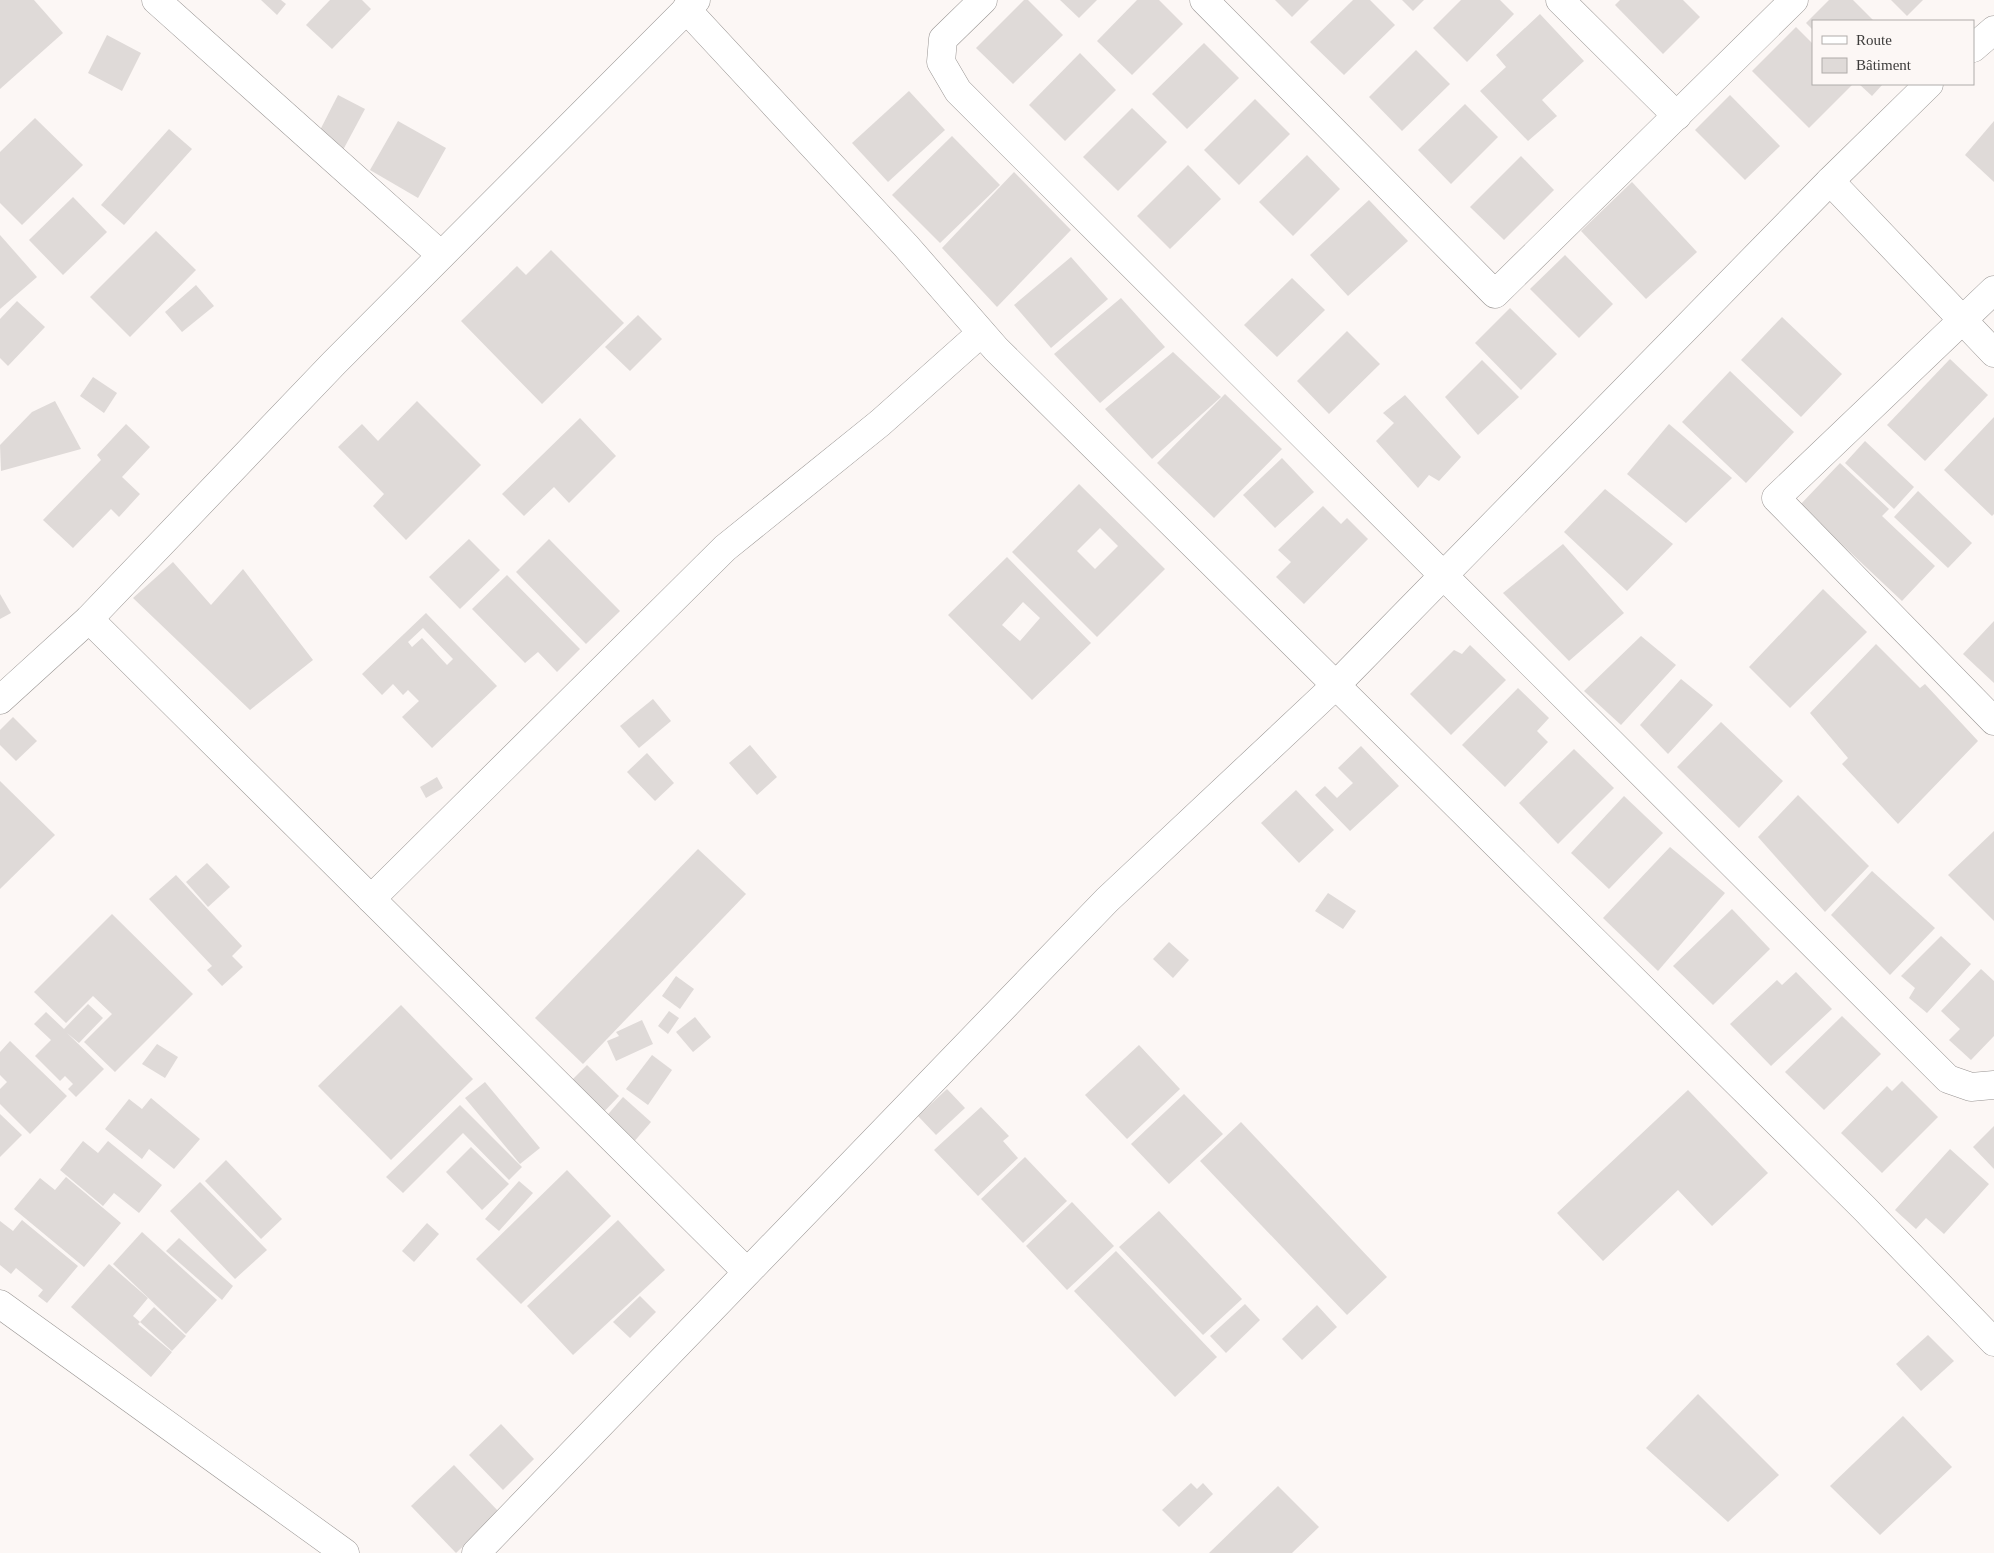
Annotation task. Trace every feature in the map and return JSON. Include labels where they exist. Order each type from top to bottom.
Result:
[{"type":"street","points":[[156,0],[441,255]]},
{"type":"street","points":[[983,0],[943,39],[941,62],[958,91],[1948,1079],[1971,1087],[1994,1085]]},
{"type":"street","points":[[1204,0],[1495,294],[1794,0]]},
{"type":"street","points":[[1560,0],[1678,116]]},
{"type":"street","points":[[0,700],[88,619],[234,465],[691,5],[996,349],[1857,1201],[1994,1342]]},
{"type":"street","points":[[1974,47],[1994,30]]},
{"type":"street","points":[[476,1553],[1107,900],[1336,685],[1830,181],[1928,85]]},
{"type":"street","points":[[1830,181],[1994,353]]},
{"type":"street","points":[[1994,290],[1776,498],[1994,721]]},
{"type":"street","points":[[371,899],[725,548],[880,424],[982,333]]},
{"type":"street","points":[[88,619],[747,1272]]},
{"type":"street","points":[[0,1304],[344,1553]]},
{"type":"building","points":[[0,0],[34,0],[63,33],[0,89]]},
{"type":"building","points":[[261,0],[281,0],[286,4],[277,15]]},
{"type":"building","points":[[330,0],[362,0],[371,9],[332,49],[306,25]]},
{"type":"building","points":[[1024,0],[1028,0],[1063,35],[1013,84],[976,48]]},
{"type":"building","points":[[1060,0],[1097,0],[1079,18]]},
{"type":"building","points":[[1137,0],[1159,0],[1183,24],[1132,75],[1097,41]]},
{"type":"building","points":[[1275,0],[1309,0],[1292,17]]},
{"type":"building","points":[[1353,0],[1370,0],[1395,25],[1344,75],[1310,42]]},
{"type":"building","points":[[1402,0],[1424,0],[1413,11]]},
{"type":"building","points":[[1461,0],[1500,0],[1514,14],[1467,62],[1433,28]]},
{"type":"building","points":[[1620,0],[1683,0],[1700,17],[1663,54],[1615,5]]},
{"type":"building","points":[[1829,0],[1853,0],[1873,20],[1812,20],[1812,29],[1806,23]]},
{"type":"building","points":[[1891,0],[1923,0],[1907,16]]},
{"type":"building","points":[[1540,14],[1584,61],[1542,100],[1557,116],[1528,141],[1480,91],[1506,67],[1496,55]]},
{"type":"building","points":[[1796,27],[1812,43],[1812,85],[1852,85],[1809,128],[1752,71]]},
{"type":"building","points":[[107,35],[141,53],[122,91],[88,73]]},
{"type":"building","points":[[1204,43],[1239,78],[1187,129],[1152,94]]},
{"type":"building","points":[[1416,50],[1450,84],[1402,131],[1369,97]]},
{"type":"building","points":[[1080,53],[1116,90],[1065,141],[1029,105]]},
{"type":"building","points":[[1860,85],[1882,85],[1872,96]]},
{"type":"building","points":[[909,91],[945,130],[888,182],[852,143]]},
{"type":"building","points":[[338,95],[365,109],[343,150],[317,136]]},
{"type":"building","points":[[1730,95],[1780,146],[1745,180],[1695,130]]},
{"type":"building","points":[[1255,99],[1290,134],[1239,185],[1204,150]]},
{"type":"building","points":[[1465,104],[1498,137],[1451,184],[1418,150]]},
{"type":"building","points":[[1132,108],[1167,142],[1118,191],[1083,157]]},
{"type":"building","points":[[35,118],[83,165],[22,225],[0,203],[0,152]]},
{"type":"building","points":[[398,121],[446,148],[418,198],[370,170]]},
{"type":"building","points":[[1994,121],[1994,182],[1965,155]]},
{"type":"building","points":[[169,129],[192,149],[124,225],[101,205]]},
{"type":"building","points":[[952,136],[1000,185],[940,243],[892,195]]},
{"type":"building","points":[[1307,155],[1340,189],[1293,236],[1259,202]]},
{"type":"building","points":[[1521,156],[1554,190],[1504,240],[1470,207]]},
{"type":"building","points":[[1188,165],[1221,199],[1170,249],[1137,216]]},
{"type":"building","points":[[1014,172],[1071,230],[997,307],[942,248]]},
{"type":"building","points":[[1632,182],[1697,252],[1646,299],[1581,231]]},
{"type":"building","points":[[73,197],[107,232],[63,275],[29,240]]},
{"type":"building","points":[[1369,200],[1408,241],[1348,296],[1310,255]]},
{"type":"building","points":[[156,231],[196,270],[130,337],[90,297]]},
{"type":"building","points":[[0,235],[37,277],[0,309]]},
{"type":"building","points":[[551,250],[624,323],[542,404],[461,321],[517,266],[526,275]]},
{"type":"building","points":[[1565,255],[1613,304],[1579,338],[1530,289]]},
{"type":"building","points":[[1071,257],[1108,299],[1051,348],[1014,305]]},
{"type":"building","points":[[1292,278],[1325,310],[1277,357],[1244,325]]},
{"type":"building","points":[[196,285],[214,306],[182,332],[165,312]]},
{"type":"building","points":[[1121,298],[1165,347],[1100,403],[1054,354]]},
{"type":"building","points":[[17,301],[45,327],[8,366],[0,358],[0,319]]},
{"type":"building","points":[[1510,308],[1557,354],[1521,390],[1475,343]]},
{"type":"building","points":[[638,315],[662,339],[630,371],[605,347]]},
{"type":"building","points":[[1782,317],[1842,374],[1801,417],[1741,360]]},
{"type":"building","points":[[1347,331],[1380,364],[1329,414],[1297,381]]},
{"type":"building","points":[[1173,352],[1221,397],[1152,459],[1105,409]]},
{"type":"building","points":[[1950,359],[1988,395],[1925,461],[1887,425]]},
{"type":"building","points":[[1482,360],[1519,397],[1478,435],[1445,397]]},
{"type":"building","points":[[1730,371],[1794,432],[1746,483],[1682,422]]},
{"type":"building","points":[[93,377],[117,393],[104,413],[80,396]]},
{"type":"building","points":[[1225,394],[1282,449],[1214,518],[1157,463]]},
{"type":"building","points":[[1405,395],[1461,457],[1439,481],[1429,475],[1418,488],[1376,441],[1394,423],[1383,413]]},
{"type":"building","points":[[55,401],[81,449],[1,471],[0,445],[32,412]]},
{"type":"building","points":[[417,401],[481,465],[406,540],[373,506],[384,494],[338,447],[362,424],[378,441]]},
{"type":"building","points":[[1994,417],[1994,514],[1992,516],[1944,470]]},
{"type":"building","points":[[580,418],[616,456],[569,503],[554,487],[524,516],[502,494]]},
{"type":"building","points":[[126,424],[150,447],[122,477],[140,494],[119,517],[111,509],[73,548],[43,520],[101,460],[97,455]]},
{"type":"building","points":[[1669,424],[1732,478],[1686,523],[1627,474]]},
{"type":"building","points":[[1865,441],[1914,487],[1894,509],[1845,463]]},
{"type":"building","points":[[1282,458],[1314,492],[1275,528],[1243,495]]},
{"type":"building","points":[[1840,463],[1889,509],[1882,516],[1935,566],[1902,601],[1800,505]]},
{"type":"building","points":[[1079,484],[1165,569],[1097,637],[1012,552]],"holes":[[[1100,528],[1118,546],[1095,569],[1077,551]]]},
{"type":"building","points":[[1605,489],[1673,544],[1627,591],[1564,532]]},
{"type":"building","points":[[1918,491],[1972,543],[1948,568],[1894,517]]},
{"type":"building","points":[[1323,506],[1341,524],[1347,518],[1368,539],[1304,604],[1276,577],[1291,562],[1278,550]]},
{"type":"building","points":[[469,539],[500,570],[460,609],[429,577]]},
{"type":"building","points":[[549,539],[620,611],[586,644],[516,572]]},
{"type":"building","points":[[1563,544],[1624,613],[1569,661],[1503,593]]},
{"type":"building","points":[[1007,557],[1091,643],[1032,700],[948,615]],"holes":[[[1023,602],[1040,618],[1020,641],[1002,625]]]},
{"type":"building","points":[[173,562],[211,605],[243,569],[313,660],[250,710],[133,598]]},
{"type":"building","points":[[507,575],[580,649],[557,672],[538,652],[525,663],[472,609]]},
{"type":"building","points":[[1823,589],[1867,632],[1790,708],[1749,667]]},
{"type":"building","points":[[0,594],[11,613],[0,619]]},
{"type":"building","points":[[426,613],[497,686],[432,748],[402,717],[419,701],[408,690],[403,695],[393,684],[382,695],[362,674]],"holes":[[[423,628],[453,659],[447,665],[422,638],[412,647],[408,642]]]},
{"type":"building","points":[[1994,621],[1994,683],[1963,654]]},
{"type":"building","points":[[1641,636],[1676,665],[1621,725],[1584,691]]},
{"type":"building","points":[[1876,644],[1920,688],[1925,684],[1978,741],[1898,824],[1842,764],[1848,758],[1810,713]]},
{"type":"building","points":[[1470,645],[1506,680],[1451,735],[1410,694],[1454,650],[1462,654]]},
{"type":"building","points":[[1681,679],[1713,705],[1668,754],[1640,725]]},
{"type":"building","points":[[1518,688],[1549,718],[1537,731],[1548,742],[1505,787],[1462,745]]},
{"type":"building","points":[[653,699],[671,721],[639,748],[620,726]]},
{"type":"building","points":[[13,717],[37,741],[16,761],[0,745],[0,730]]},
{"type":"building","points":[[1721,722],[1783,781],[1739,828],[1677,767]]},
{"type":"building","points":[[750,745],[777,777],[757,795],[729,763]]},
{"type":"building","points":[[1361,746],[1399,786],[1350,831],[1315,795],[1325,786],[1337,798],[1353,783],[1338,768]]},
{"type":"building","points":[[1574,749],[1614,788],[1558,844],[1519,803]]},
{"type":"building","points":[[647,753],[674,783],[655,801],[627,772]]},
{"type":"building","points":[[437,777],[443,788],[426,798],[420,787]]},
{"type":"building","points":[[0,781],[55,835],[0,889]]},
{"type":"building","points":[[1296,790],[1334,830],[1299,863],[1261,823]]},
{"type":"building","points":[[1798,795],[1869,866],[1825,912],[1758,837]]},
{"type":"building","points":[[1624,796],[1663,833],[1609,889],[1571,853]]},
{"type":"building","points":[[1994,831],[1994,921],[1948,875]]},
{"type":"building","points":[[1670,847],[1725,893],[1658,971],[1603,918]]},
{"type":"building","points":[[698,849],[746,894],[583,1064],[535,1018]]},
{"type":"building","points":[[207,863],[230,887],[208,907],[186,882]]},
{"type":"building","points":[[1872,871],[1935,928],[1890,975],[1831,915]]},
{"type":"building","points":[[176,875],[242,946],[232,956],[243,967],[222,986],[207,970],[212,966],[149,899]]},
{"type":"building","points":[[1328,893],[1356,911],[1343,929],[1315,911]]},
{"type":"building","points":[[1732,909],[1770,949],[1713,1005],[1673,966]]},
{"type":"building","points":[[112,914],[193,994],[115,1072],[84,1042],[112,1014],[93,996],[66,1023],[34,992]]},
{"type":"building","points":[[1941,936],[1971,964],[1927,1013],[1909,998],[1915,988],[1901,976]]},
{"type":"building","points":[[1169,942],[1189,960],[1173,978],[1153,959]]},
{"type":"building","points":[[1981,969],[1994,981],[1994,1036],[1971,1060],[1949,1040],[1960,1029],[1941,1011]]},
{"type":"building","points":[[1796,972],[1832,1009],[1771,1066],[1730,1024],[1777,980],[1782,985]]},
{"type":"building","points":[[676,976],[694,989],[680,1009],[662,996]]},
{"type":"building","points":[[88,1004],[103,1018],[79,1043],[67,1033],[104,1069],[76,1097],[68,1089],[73,1084],[65,1076],[60,1081],[35,1056],[51,1040],[34,1024],[46,1012],[64,1029]]},
{"type":"building","points":[[401,1005],[473,1079],[391,1160],[318,1086]]},
{"type":"building","points":[[669,1011],[679,1018],[668,1034],[658,1026]]},
{"type":"building","points":[[1842,1016],[1881,1054],[1824,1110],[1785,1072]]},
{"type":"building","points":[[695,1017],[711,1037],[693,1052],[676,1032]]},
{"type":"building","points":[[642,1020],[653,1044],[616,1061],[607,1041],[619,1036],[616,1032]]},
{"type":"building","points":[[10,1041],[67,1096],[30,1134],[0,1104],[0,1089],[7,1082],[0,1075],[0,1052]]},
{"type":"building","points":[[157,1044],[178,1057],[165,1078],[142,1064]]},
{"type":"building","points":[[1139,1045],[1180,1089],[1127,1139],[1085,1095]]},
{"type":"building","points":[[652,1055],[672,1070],[648,1105],[626,1089]]},
{"type":"building","points":[[587,1065],[619,1096],[598,1118],[566,1086]]},
{"type":"building","points":[[1902,1081],[1938,1117],[1882,1173],[1841,1133],[1887,1086],[1892,1091]]},
{"type":"building","points":[[485,1082],[540,1148],[520,1164],[465,1098]]},
{"type":"building","points":[[947,1089],[965,1108],[936,1135],[918,1116]]},
{"type":"building","points":[[1688,1090],[1768,1173],[1712,1226],[1678,1190],[1603,1261],[1557,1213]]},
{"type":"building","points":[[1184,1094],[1223,1134],[1169,1184],[1131,1144]]},
{"type":"building","points":[[623,1097],[651,1122],[632,1144],[604,1119]]},
{"type":"building","points":[[151,1098],[200,1139],[174,1169],[149,1149],[142,1159],[105,1129],[129,1099],[142,1109]]},
{"type":"building","points":[[460,1105],[522,1167],[509,1180],[463,1133],[403,1193],[386,1177]]},
{"type":"building","points":[[981,1107],[1009,1136],[1003,1141],[1018,1158],[978,1196],[934,1150]]},
{"type":"building","points":[[0,1114],[22,1135],[0,1157]]},
{"type":"building","points":[[1241,1122],[1387,1277],[1347,1315],[1200,1161]]},
{"type":"building","points":[[1994,1126],[1994,1169],[1973,1147]]},
{"type":"building","points":[[83,1141],[98,1153],[108,1141],[162,1185],[139,1213],[114,1193],[103,1206],[60,1170]]},
{"type":"building","points":[[471,1147],[509,1184],[482,1210],[446,1172]]},
{"type":"building","points":[[1950,1149],[1989,1184],[1944,1234],[1926,1218],[1916,1229],[1895,1210]]},
{"type":"building","points":[[1025,1157],[1067,1201],[1023,1243],[981,1199]]},
{"type":"building","points":[[226,1160],[282,1219],[261,1239],[205,1181]]},
{"type":"building","points":[[567,1170],[611,1216],[521,1304],[476,1259]]},
{"type":"building","points":[[66,1177],[121,1223],[84,1267],[14,1209],[40,1178],[55,1190]]},
{"type":"building","points":[[519,1181],[533,1193],[499,1231],[485,1219]]},
{"type":"building","points":[[200,1182],[267,1250],[235,1279],[170,1211]]},
{"type":"building","points":[[1072,1202],[1114,1246],[1067,1290],[1026,1246]]},
{"type":"building","points":[[1159,1211],[1242,1299],[1203,1335],[1119,1247]]},
{"type":"building","points":[[22,1220],[78,1266],[47,1303],[38,1296],[43,1290],[16,1268],[11,1274],[0,1265],[0,1221],[13,1231]]},
{"type":"building","points":[[618,1220],[665,1270],[573,1355],[527,1306]]},
{"type":"building","points":[[427,1223],[439,1234],[414,1262],[402,1251]]},
{"type":"building","points":[[142,1232],[217,1300],[186,1334],[113,1264]]},
{"type":"building","points":[[179,1238],[233,1286],[222,1300],[166,1251]]},
{"type":"building","points":[[1116,1251],[1217,1357],[1175,1397],[1074,1291]]},
{"type":"building","points":[[109,1264],[148,1298],[133,1316],[140,1322],[138,1324],[172,1352],[151,1377],[71,1307]]},
{"type":"building","points":[[640,1296],[656,1312],[630,1338],[613,1322]]},
{"type":"building","points":[[1245,1304],[1260,1320],[1226,1353],[1210,1336]]},
{"type":"building","points":[[1317,1305],[1337,1327],[1302,1360],[1282,1339]]},
{"type":"building","points":[[154,1307],[186,1336],[172,1351],[140,1322]]},
{"type":"building","points":[[1928,1335],[1954,1361],[1921,1391],[1896,1364]]},
{"type":"building","points":[[1698,1394],[1779,1475],[1728,1522],[1646,1448]]},
{"type":"building","points":[[1903,1416],[1952,1467],[1880,1535],[1830,1486]]},
{"type":"building","points":[[501,1424],[534,1459],[503,1490],[469,1455]]},
{"type":"building","points":[[454,1465],[499,1512],[456,1553],[411,1506]]},
{"type":"building","points":[[1191,1483],[1197,1489],[1203,1483],[1213,1494],[1179,1527],[1162,1510]]},
{"type":"building","points":[[1278,1486],[1319,1527],[1292,1553],[1209,1553]]}]
